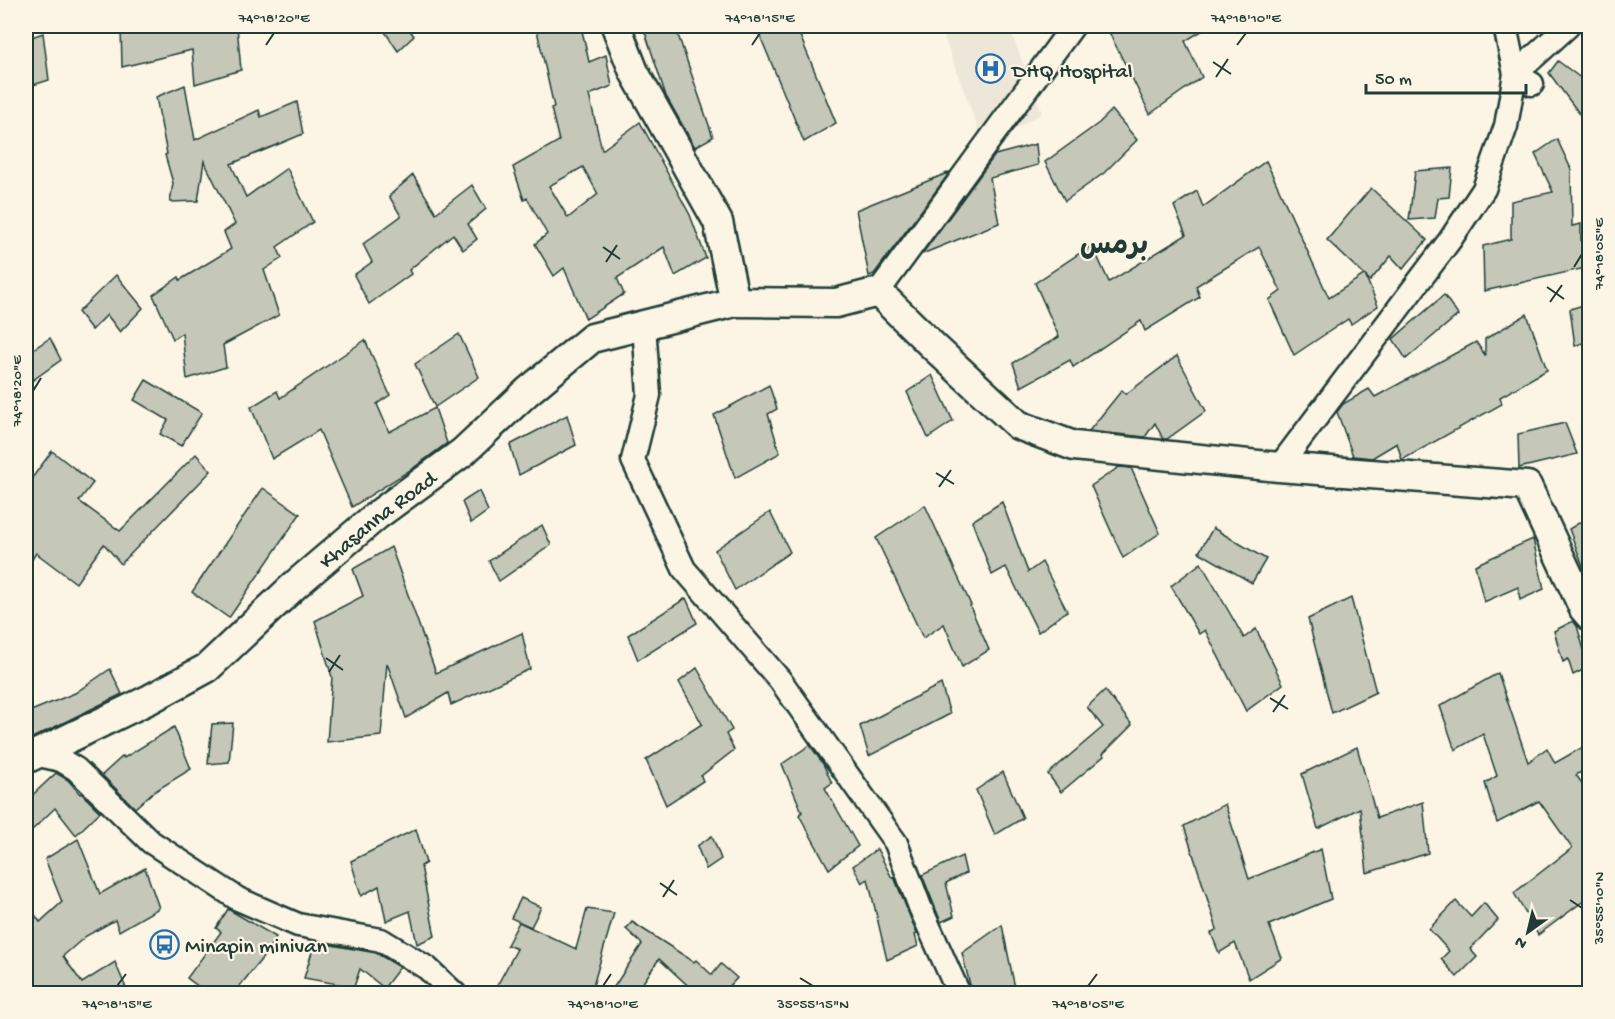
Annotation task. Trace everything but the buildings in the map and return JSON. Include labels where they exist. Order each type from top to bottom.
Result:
[{"type":"street","points":[[616,26],[634,72],[718,222],[735,302]]},
{"type":"street","points":[[1073,26],[878,292],[1018,425],[1074,446],[1279,467],[1527,486],[1590,616]]},
{"type":"street","points":[[1505,26],[1524,79]]},
{"type":"street","points":[[1279,467],[1450,240],[1484,189],[1524,79],[1568,26]]},
{"type":"street","name":"Khasanna Road","points":[[30,756],[150,699],[207,668],[358,531],[463,452],[527,392],[592,338],[735,302],[836,303],[878,292]]},
{"type":"street","points":[[644,325],[649,395],[633,460],[684,569],[780,680],[896,843],[920,907],[959,993]]},
{"type":"street","points":[[30,756],[61,760],[76,769],[151,842],[238,899],[298,925],[381,940],[427,968],[455,993]]},
{"type":"shaded area","name":"DHQ Hospital","points":[[940,26],[1009,26],[1042,113],[985,147]]},
{"type":"place","name":"DHQ Hospital","points":[[991,69]]},
{"type":"place","name":"Minapin minivan","points":[[164,944]]},
{"type":"district","name":"برمس","points":[[1114,243]]}]
